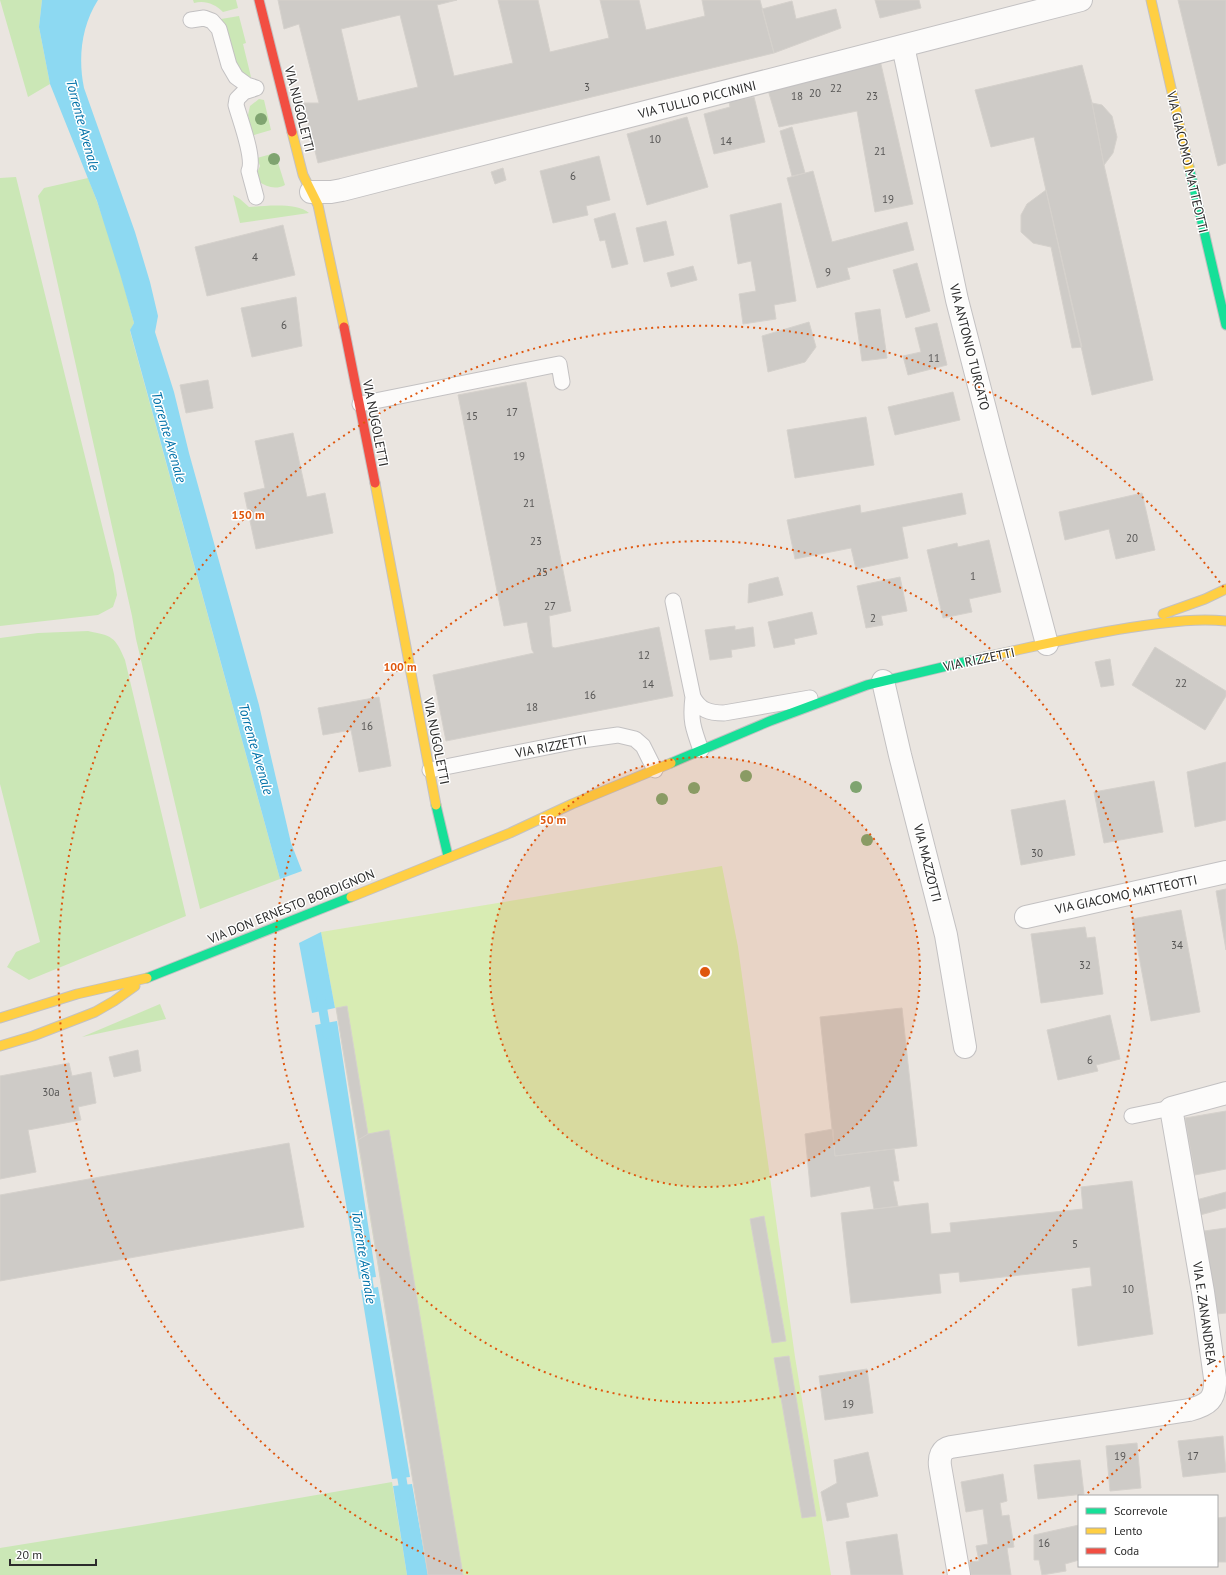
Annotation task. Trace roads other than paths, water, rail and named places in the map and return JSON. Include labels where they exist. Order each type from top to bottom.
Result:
[{"type":"street","name":"VIA NUGOLETTI","points":[[259,0],[303,175],[318,205],[360,404],[439,820],[448,856]]},
{"type":"street","name":"VIA TULLIO PICCININI","points":[[311,192],[331,192],[342,190],[1081,0]]},
{"type":"street","name":"VIA GIACOMO MATTEOTTI","points":[[1151,0],[1226,325]]},
{"type":"street","name":"VIA ANTONIO TURCATO","points":[[903,46],[959,307],[994,448],[1047,644]]},
{"type":"street","name":"VIA RIZZETTI","points":[[1111,630],[1180,609],[1226,589]]},
{"type":"street","name":"VIA RIZZETTI","points":[[448,856],[510,833],[572,804],[770,721],[848,692],[883,681],[1111,630],[1181,620],[1207,619],[1226,621]]},
{"type":"street","name":"VIA MAZZOTTI","points":[[883,681],[900,755],[946,935],[965,1047]]},
{"type":"street","name":"VIA DON ERNESTO BORDIGNON","points":[[143,980],[448,856]]},
{"type":"street","name":"VIA GIACOMO MATTEOTTI","points":[[1026,917],[1226,872]]},
{"type":"street","points":[[0,1019],[77,994],[143,980]]},
{"type":"street","points":[[4,1045],[95,1012],[114,1001],[143,980]]},
{"type":"street","points":[[1172,1108],[1226,1093]]},
{"type":"street","name":"VIA E. ZANANDREA","points":[[959,1575],[941,1472],[940,1462],[943,1450],[951,1447],[1189,1410],[1204,1405],[1212,1397],[1215,1386],[1204,1300],[1172,1108]]},
{"type":"lane","points":[[191,20],[204,18],[212,21],[219,29],[229,65],[236,77],[247,85],[256,88],[244,92],[237,99],[236,105],[250,154],[251,167],[249,171],[256,197]]},
{"type":"lane","points":[[360,404],[559,364],[562,382]]},
{"type":"lane","points":[[673,601],[693,697],[691,708],[692,723],[701,750]]},
{"type":"lane","name":"VIA RIZZETTI","points":[[693,697],[705,711],[712,713],[724,713],[848,692]]},
{"type":"lane","name":"VIA RIZZETTI","points":[[430,770],[582,740],[618,735],[635,739],[643,746],[654,770]]},
{"type":"lane","points":[[0,1019],[4,1045]]},
{"type":"lane","points":[[1132,1116],[1172,1108]]},
{"type":"water","points":[[42,0],[98,0],[92,10],[82,43],[81,65],[84,88],[135,232],[150,282],[158,316],[155,332],[174,392],[189,453],[259,705],[291,843],[302,871],[280,879],[130,330],[134,323],[120,274],[97,201],[50,84],[39,27]]},
{"type":"water","points":[[321,932],[335,1008],[312,1013],[299,943]]},
{"type":"water","points":[[337,1021],[376,1277],[359,1279],[315,1025]]},
{"type":"water","points":[[378,1287],[410,1477],[392,1479],[361,1290]]},
{"type":"water","points":[[412,1484],[428,1575],[407,1575],[393,1486]]},
{"type":"waterway","name":"Torrente Avenale","points":[[321,999],[327,1034]]},
{"type":"waterway","name":"Torrente Avenale","points":[[366,1265],[371,1300]]},
{"type":"waterway","name":"Torrente Avenale","points":[[400,1467],[405,1497]]}]
